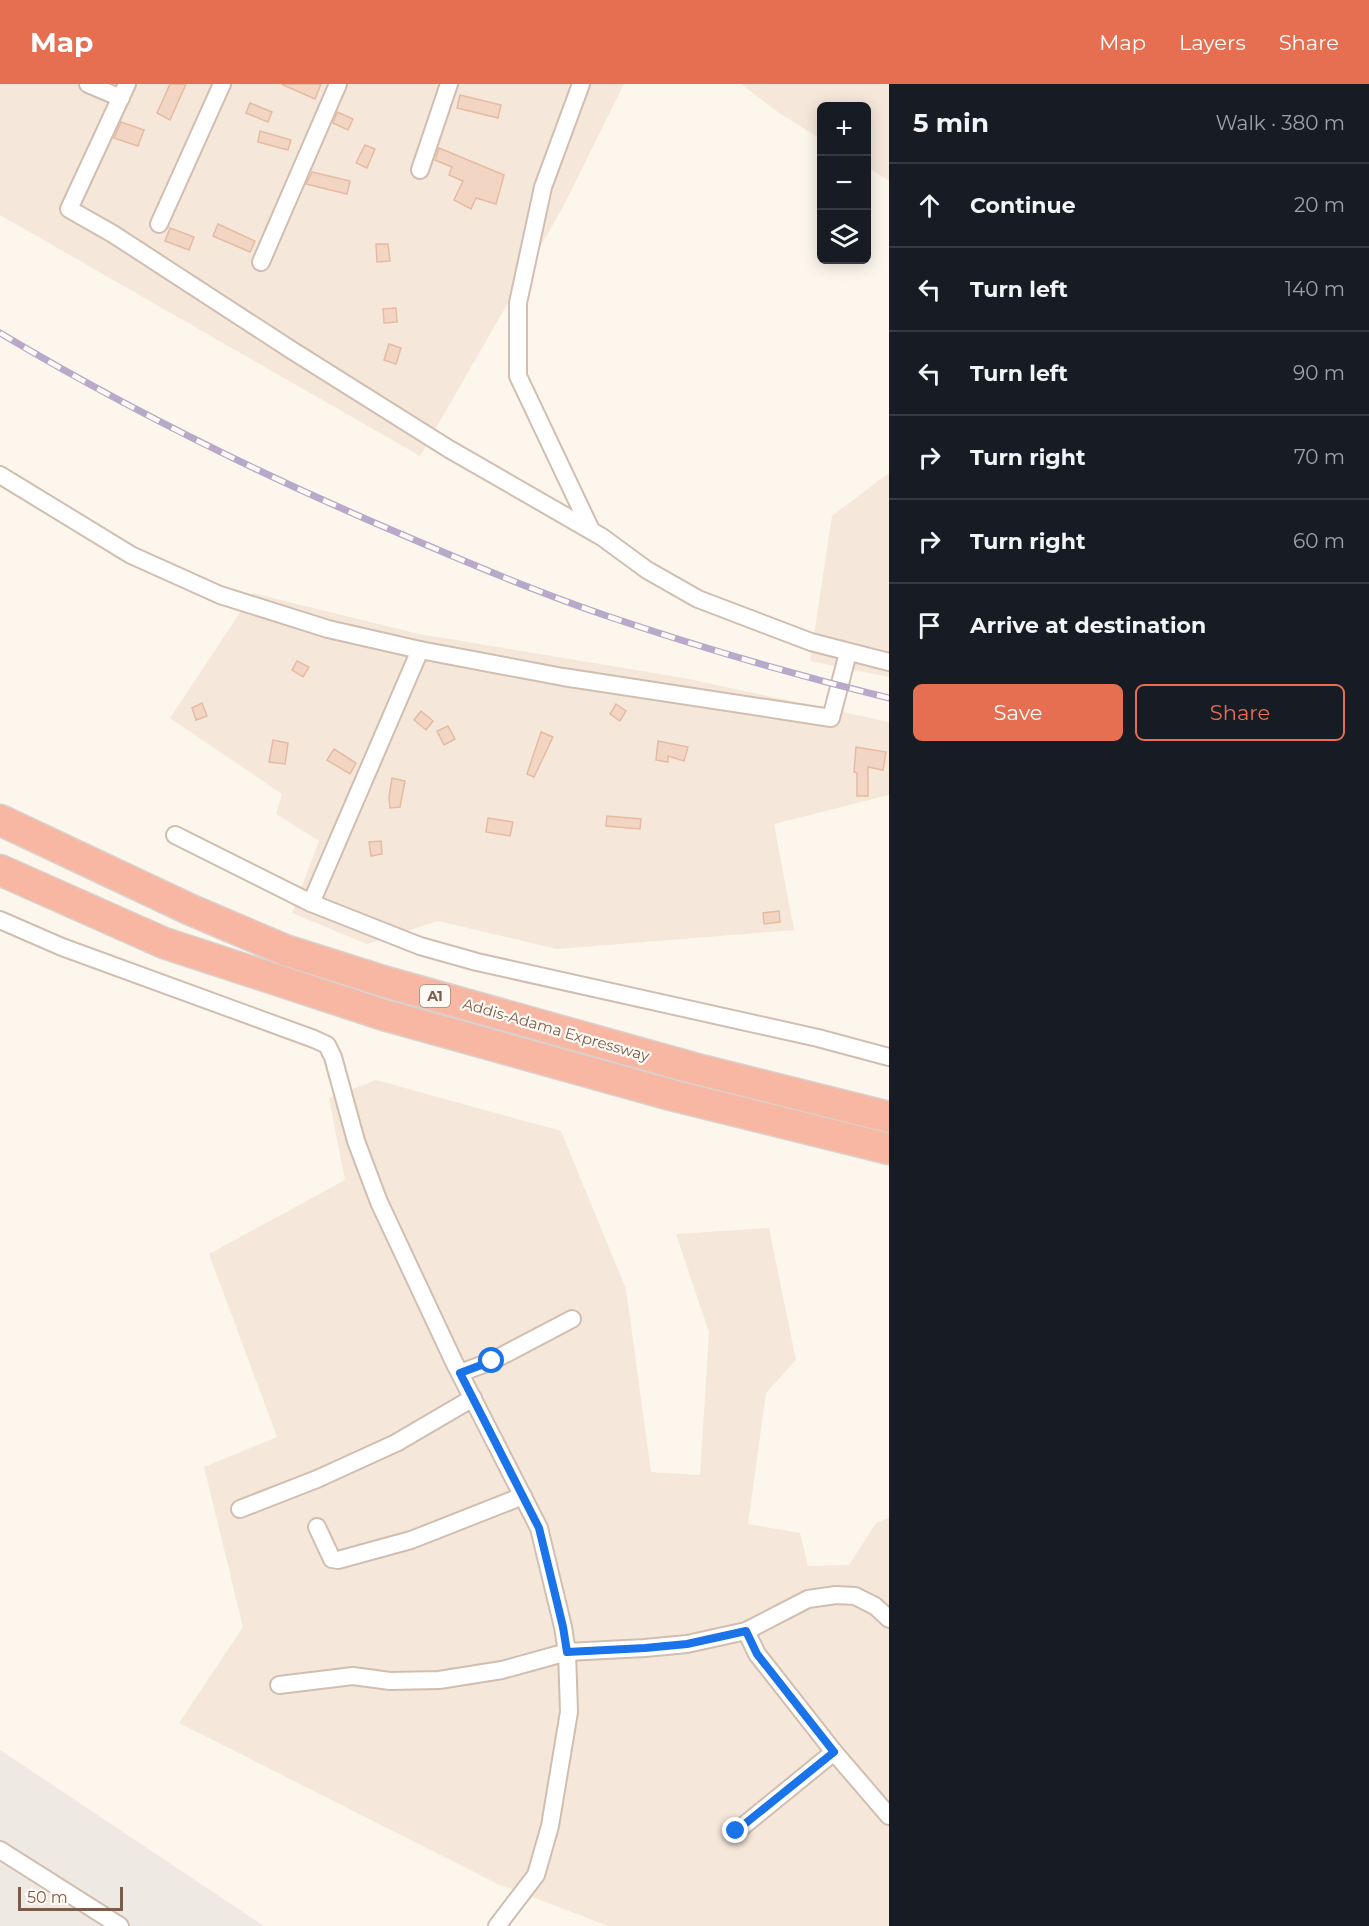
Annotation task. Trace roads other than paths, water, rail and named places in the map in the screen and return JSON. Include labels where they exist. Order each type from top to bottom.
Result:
[{"type":"highway","name":"Addis-Adama Expressway","points":[[0,820],[191,910],[285,950],[387,982],[693,1068],[889,1117]]},
{"type":"highway","name":"Addis-Adama Expressway","points":[[0,870],[164,943],[384,1015],[671,1095],[889,1149]]},
{"type":"street","points":[[88,84],[124,91],[69,209],[113,234],[449,449],[591,530],[648,570],[698,599],[811,642],[889,662]]},
{"type":"street","points":[[159,224],[222,84]]},
{"type":"street","points":[[261,262],[338,84]]},
{"type":"street","points":[[420,170],[449,84]]},
{"type":"street","points":[[581,84],[540,199],[518,303],[518,376],[591,530]]},
{"type":"street","points":[[0,475],[131,555],[220,595],[328,629],[420,650],[563,678],[831,718],[848,652]]},
{"type":"street","points":[[311,903],[420,650]]},
{"type":"street","points":[[175,835],[311,903],[420,946],[477,962],[818,1038],[889,1057]]},
{"type":"street","points":[[0,920],[62,947],[327,1045],[333,1057],[357,1141],[379,1202],[460,1373],[539,1528],[563,1627],[567,1652],[569,1712],[550,1826],[536,1875],[497,1926]]},
{"type":"street","points":[[460,1373],[492,1361],[572,1319]]},
{"type":"street","points":[[240,1509],[317,1479],[396,1443],[473,1398]]},
{"type":"street","points":[[317,1527],[329,1555],[332,1559],[338,1560],[411,1540],[523,1496]]},
{"type":"street","points":[[279,1685],[353,1676],[390,1681],[439,1680],[502,1670],[567,1652],[687,1644],[746,1631],[808,1599],[836,1595],[855,1596],[875,1606],[889,1619]]},
{"type":"street","points":[[746,1631],[757,1654],[834,1752],[889,1816]]},
{"type":"street","points":[[736,1831],[834,1752]]},
{"type":"street","points":[[0,1850],[120,1926]]},
{"type":"railway","points":[[0,333],[98,389],[198,441],[351,513],[531,588],[679,640],[889,698]]}]
